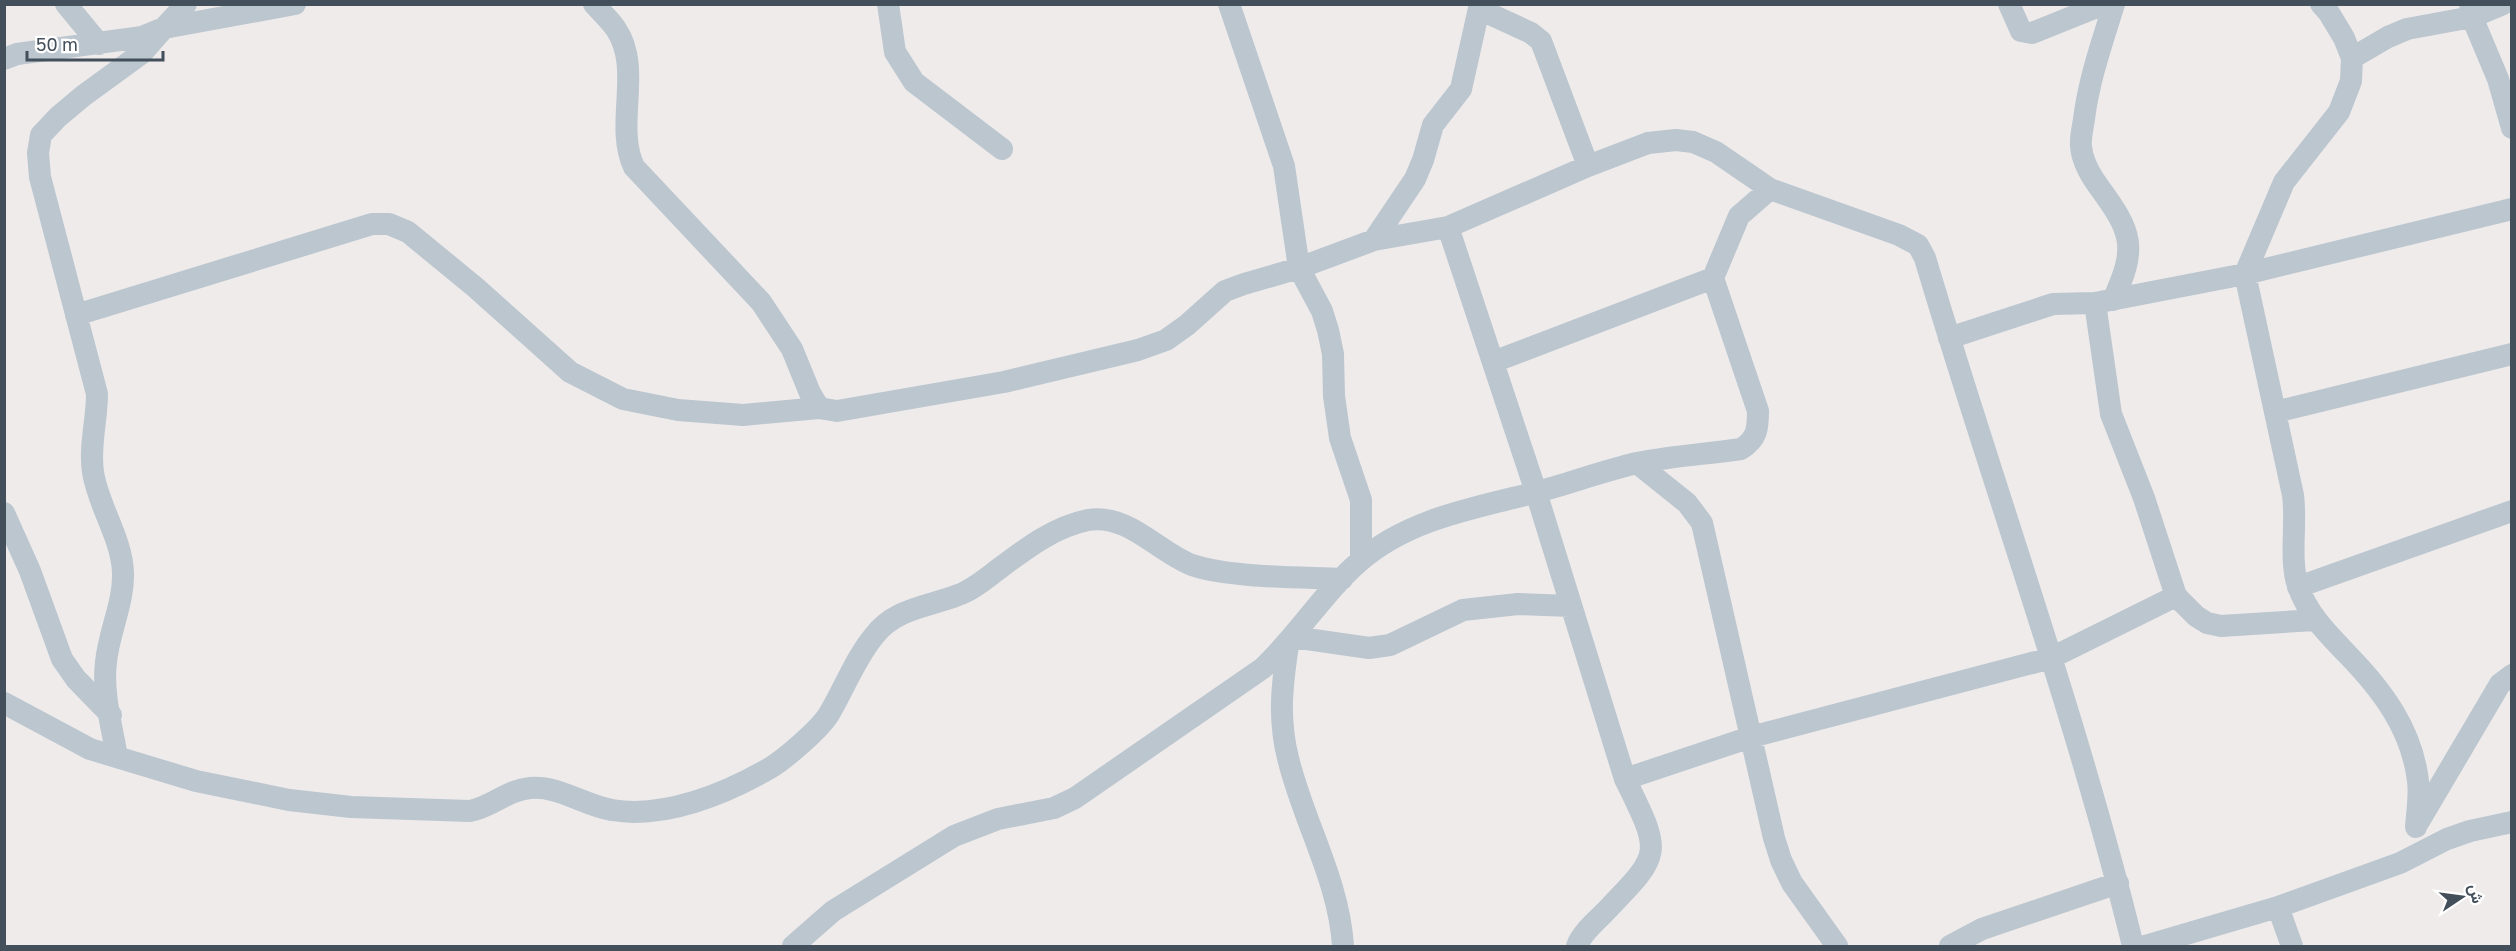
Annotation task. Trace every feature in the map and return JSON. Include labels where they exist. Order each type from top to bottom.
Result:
[{"type":"street","points":[[66,4],[99,44]]},
{"type":"street","points":[[117,757],[105,664],[110,635],[123,591],[123,568],[92,470],[97,394],[40,177],[38,153],[40,135],[83,96],[142,53],[186,4]]},
{"type":"street","points":[[4,59],[17,54],[142,37],[164,28],[295,4]]},
{"type":"street","points":[[594,4],[616,29],[623,45],[627,69],[627,152],[634,167],[761,302],[792,349],[810,393],[819,408]]},
{"type":"street","points":[[888,4],[895,52],[914,82],[1002,149]]},
{"type":"street","points":[[1228,4],[1284,166],[1299,268],[1322,311],[1333,354],[1334,396],[1340,438],[1361,500],[1361,560]]},
{"type":"street","points":[[2009,4],[2014,20],[2022,31],[2032,33],[2104,4]]},
{"type":"street","points":[[2114,4],[2089,83],[2081,145],[2091,176],[2118,212],[2129,250],[2127,270],[2104,302],[2111,414],[2144,498],[2176,596],[2196,616],[2207,623],[2221,626],[2314,620]]},
{"type":"street","points":[[2321,4],[2344,38],[2352,58],[2351,81],[2339,112],[2284,182],[2245,274],[2296,516],[2295,575],[2298,587],[2314,620],[2370,678],[2389,702],[2405,734],[2415,764],[2418,784],[2416,827]]},
{"type":"street","points":[[2352,58],[2407,29],[2503,4]]},
{"type":"street","points":[[1374,240],[1415,179],[1433,125],[1461,89],[1479,7],[1532,33],[1541,41],[1588,166]]},
{"type":"street","points":[[2471,11],[2498,79],[2511,128]]},
{"type":"street","points":[[76,315],[372,224],[389,224],[408,232],[570,372],[623,399],[678,410],[743,415],[819,408],[837,411],[1004,382],[1138,350],[1166,340],[1225,291],[1260,278],[1299,268],[1374,240],[1448,227],[1588,166],[1648,143],[1676,140],[1693,142],[1716,152],[1770,189],[1899,235],[1918,245],[1925,258],[2051,658],[2118,883],[2133,946]]},
{"type":"street","points":[[793,946],[833,911],[954,836],[998,819],[1054,808],[1075,798],[1263,668],[1290,641],[1320,601],[1361,560],[1407,531],[1457,511],[1637,464],[1741,450],[1752,443],[1758,431],[1758,411],[1713,278],[1739,216],[1770,189]]},
{"type":"street","points":[[1949,338],[2053,304],[2104,302],[2245,274],[2511,209]]},
{"type":"street","points":[[1448,227],[1536,492],[1625,779],[1647,824],[1652,845],[1650,860],[1638,878],[1590,927],[1577,946]]},
{"type":"street","points":[[1493,362],[1713,278]]},
{"type":"street","points":[[2275,412],[2511,354]]},
{"type":"street","points":[[1637,464],[1687,503],[1702,523],[1781,860],[1792,883],[1837,946]]},
{"type":"street","points":[[2298,587],[2511,511]]},
{"type":"street","points":[[4,513],[30,571],[62,659],[76,680],[111,715]]},
{"type":"street","points":[[4,703],[90,749],[196,781],[289,800],[351,807],[470,812],[484,809],[512,791],[532,787],[549,789],[611,810],[648,811],[680,806],[725,790],[771,768],[827,718],[872,637],[887,621],[915,608],[960,595],[1034,542],[1067,527],[1089,520],[1118,524],[1191,564],[1216,570],[1342,579]]},
{"type":"street","points":[[1625,779],[1751,737],[2051,658],[2176,596]]},
{"type":"street","points":[[1290,641],[1369,648],[1390,645],[1463,610],[1518,604],[1571,606]]},
{"type":"street","points":[[1290,641],[1281,692],[1282,724],[1288,759],[1326,868],[1343,946]]},
{"type":"street","points":[[2400,863],[2416,827],[2500,684],[2511,675]]},
{"type":"street","points":[[2145,946],[2278,907],[2400,863],[2447,839],[2470,831],[2511,822]]},
{"type":"street","points":[[1953,945],[1982,929],[2118,883]]},
{"type":"street","points":[[2278,907],[2292,946]]}]
